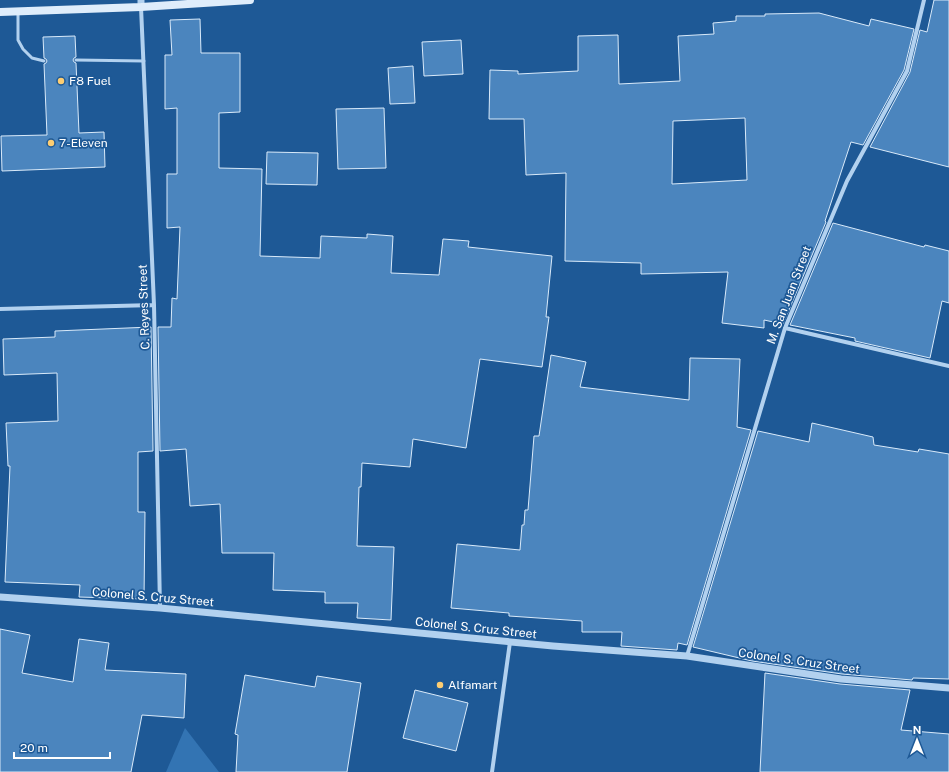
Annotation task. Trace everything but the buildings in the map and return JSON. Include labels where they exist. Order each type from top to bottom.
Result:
[{"type":"main road","points":[[0,12],[141,3],[250,0]]},
{"type":"street","name":"M. San Juan Street","points":[[687,656],[785,328],[847,181],[907,71],[924,0]]},
{"type":"street","name":"C. Reyes Street","points":[[141,3],[154,305],[160,608]]},
{"type":"street","points":[[0,309],[154,305]]},
{"type":"street","points":[[785,328],[949,366]]},
{"type":"street","name":"Colonel S. Cruz Street","points":[[0,597],[160,608],[553,646],[687,656],[841,679],[949,688]]},
{"type":"street","points":[[492,772],[510,642]]},
{"type":"lane","points":[[18,11],[18,40],[23,50],[32,58],[44,61]]},
{"type":"lane","points":[[76,60],[144,61]]},
{"type":"shaded area","points":[[185,728],[219,772],[166,772]]},
{"type":"place","name":"F8 Fuel","points":[[61,81]]},
{"type":"place","name":"7-Eleven","points":[[51,143]]},
{"type":"place","name":"Alfamart","points":[[440,685]]}]
